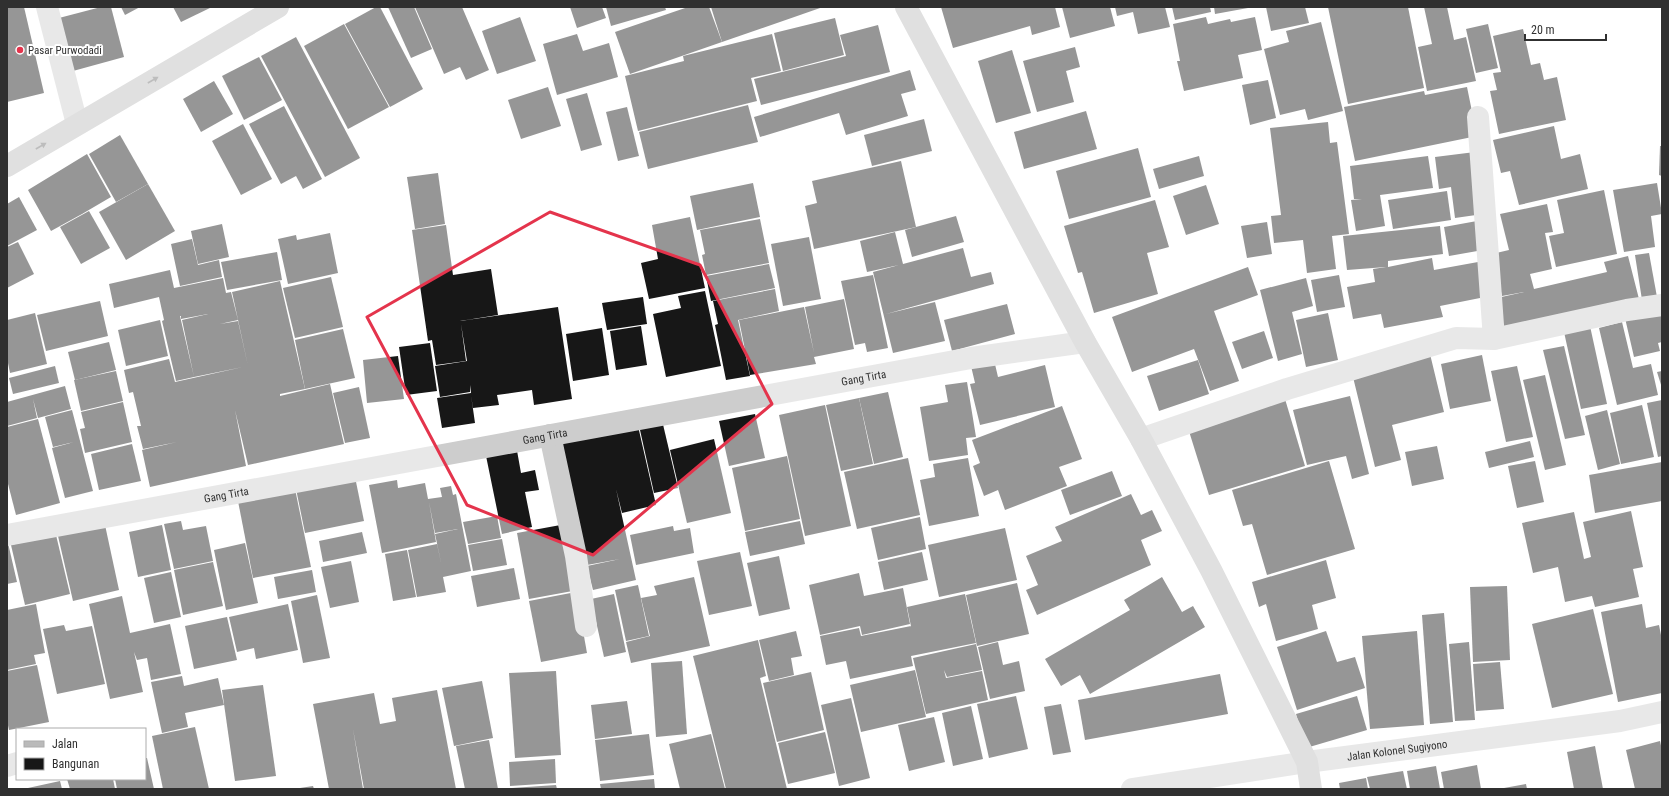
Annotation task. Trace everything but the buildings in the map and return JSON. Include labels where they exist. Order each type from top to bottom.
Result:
[{"type":"main road","points":[[7,166],[278,7]]},
{"type":"main road","points":[[906,7],[1085,342],[1141,439],[1211,570],[1307,762],[1311,789]]},
{"type":"street","points":[[47,7],[77,124]]},
{"type":"street","points":[[1478,117],[1494,339]]},
{"type":"street","points":[[1141,439],[1287,390],[1456,338],[1494,339],[1627,310],[1662,305]]},
{"type":"street","name":"Gang Tirta","points":[[7,535],[971,358],[1085,342]]},
{"type":"street","points":[[550,435],[576,556],[586,626]]},
{"type":"street","name":"Jalan Kolonel Sugiyono","points":[[1132,789],[1307,762],[1620,720],[1662,712]]},
{"type":"highlighted area","points":[[550,212],[700,265],[772,404],[593,555],[467,505],[367,317]]},
{"type":"place","name":"Pasar Purwodadi","points":[[20,50]]}]
